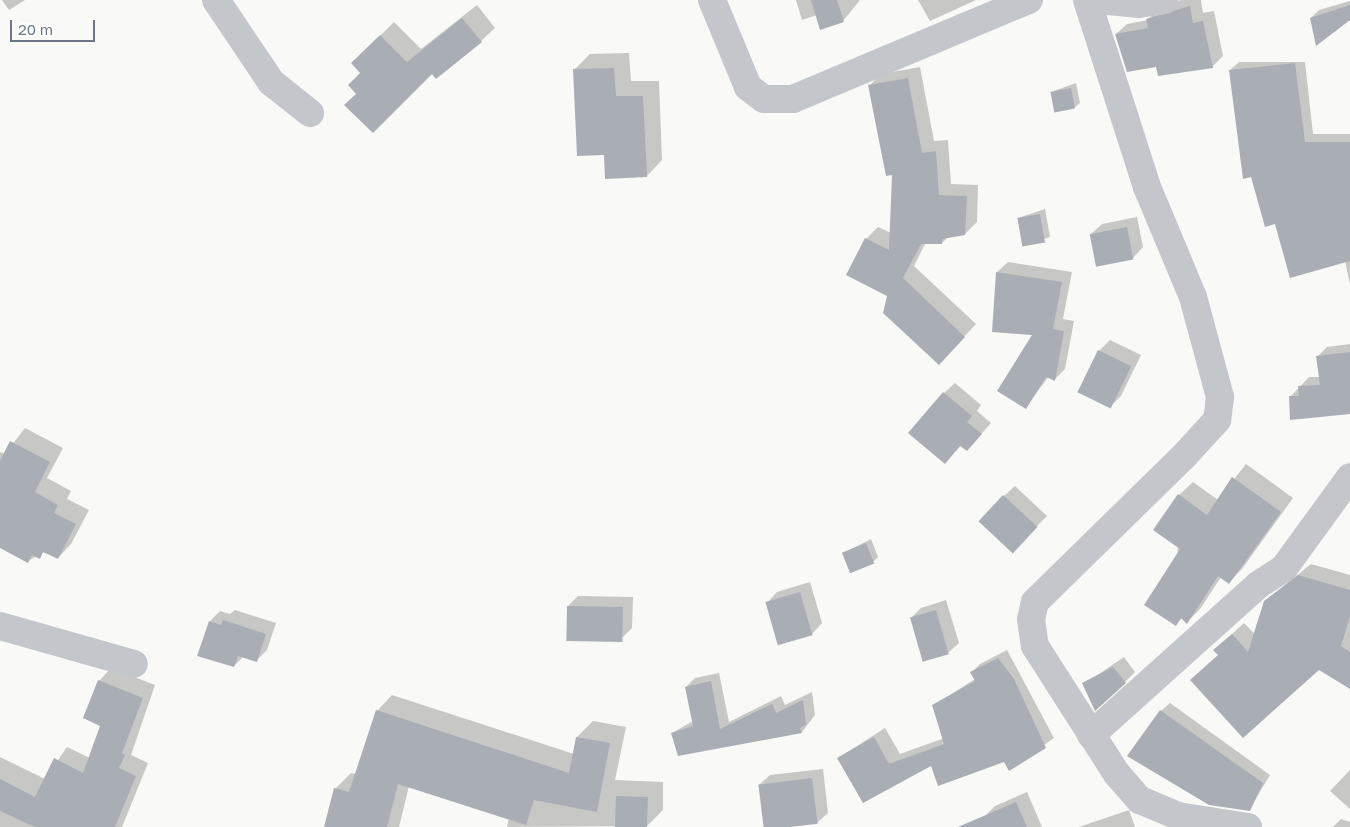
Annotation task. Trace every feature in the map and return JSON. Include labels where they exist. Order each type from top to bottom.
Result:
[{"type":"street","points":[[216,0],[271,82],[310,113]]},
{"type":"street","points":[[712,0],[748,87],[764,98],[792,99],[1028,0]]},
{"type":"street","points":[[1087,0],[1147,187],[1193,297],[1220,398],[1217,420],[1197,442],[1034,602],[1031,619],[1036,646],[1091,735],[1140,800],[1178,816],[1248,827]]},
{"type":"street","points":[[1099,0],[1139,4],[1164,0]]},
{"type":"street","points":[[1091,735],[1258,585],[1284,568],[1350,477]]},
{"type":"street","points":[[0,626],[134,664]]},
{"type":"building","points":[[811,0],[837,0],[844,22],[820,30]]},
{"type":"building","points":[[1350,5],[1350,20],[1316,46],[1310,18]]},
{"type":"building","points":[[1190,6],[1193,23],[1203,21],[1213,68],[1158,76],[1156,67],[1127,72],[1115,34],[1148,28],[1146,19]]},
{"type":"building","points":[[462,18],[482,42],[436,79],[432,74],[373,133],[344,105],[356,94],[348,85],[360,73],[351,63],[380,35],[407,62]]},
{"type":"building","points":[[1295,63],[1305,142],[1350,142],[1350,261],[1290,278],[1275,224],[1265,227],[1251,177],[1243,179],[1229,70]]},
{"type":"building","points":[[614,68],[616,96],[643,96],[647,177],[605,179],[604,155],[577,156],[573,69]]},
{"type":"building","points":[[908,78],[922,153],[936,151],[939,195],[967,196],[965,235],[942,239],[942,244],[921,244],[903,278],[965,337],[939,365],[883,313],[887,296],[846,275],[865,238],[889,250],[892,175],[886,176],[868,85]]},
{"type":"building","points":[[1071,88],[1075,109],[1054,113],[1050,92]]},
{"type":"building","points":[[1040,214],[1045,243],[1022,247],[1017,218]]},
{"type":"building","points":[[1127,227],[1133,259],[1096,267],[1090,234]]},
{"type":"building","points":[[996,272],[1062,282],[1053,329],[1064,331],[1055,381],[1046,377],[1026,409],[997,391],[1032,335],[992,332]]},
{"type":"building","points":[[1098,350],[1131,366],[1111,408],[1077,392]]},
{"type":"building","points":[[1350,352],[1350,414],[1290,420],[1289,396],[1299,396],[1298,386],[1320,385],[1316,356]]},
{"type":"building","points":[[943,392],[972,416],[967,422],[982,434],[967,451],[960,446],[945,464],[908,433]]},
{"type":"building","points":[[10,441],[50,462],[35,492],[58,505],[54,513],[76,524],[58,559],[43,552],[40,559],[32,555],[28,563],[0,548],[0,461]]},
{"type":"building","points":[[1232,477],[1281,512],[1229,584],[1218,576],[1187,624],[1181,618],[1176,626],[1144,605],[1180,549],[1153,530],[1178,494],[1207,515]]},
{"type":"building","points":[[1003,495],[1037,527],[1013,553],[978,521]]},
{"type":"building","points":[[866,543],[874,563],[850,573],[842,553]]},
{"type":"building","points":[[1298,575],[1350,590],[1350,616],[1341,646],[1350,652],[1350,689],[1319,670],[1243,738],[1190,680],[1218,655],[1213,650],[1232,634],[1248,652],[1264,601]]},
{"type":"building","points":[[800,592],[812,635],[778,645],[765,602]]},
{"type":"building","points":[[567,606],[623,607],[622,642],[566,641]]},
{"type":"building","points":[[936,610],[949,654],[923,662],[910,617]]},
{"type":"building","points":[[223,620],[266,634],[257,662],[238,656],[234,667],[197,656],[209,621],[221,625]]},
{"type":"building","points":[[998,658],[1014,679],[1046,748],[1009,771],[1004,762],[938,786],[931,766],[863,803],[837,758],[874,737],[889,764],[944,744],[932,705],[975,681],[970,672]]},
{"type":"building","points":[[1113,667],[1126,683],[1095,711],[1082,683]]},
{"type":"building","points":[[98,680],[143,698],[122,753],[125,755],[119,768],[136,776],[115,827],[35,827],[0,811],[0,779],[35,797],[54,758],[83,773],[100,726],[83,718]]},
{"type":"building","points":[[711,681],[720,729],[772,704],[776,713],[803,700],[806,725],[800,728],[802,733],[678,756],[671,733],[693,726],[685,687]]},
{"type":"building","points":[[376,710],[569,773],[576,737],[610,743],[597,812],[534,800],[526,825],[398,784],[387,827],[324,827],[334,788],[349,792]]},
{"type":"building","points":[[1160,710],[1263,783],[1250,811],[1209,805],[1127,756]]},
{"type":"building","points":[[812,778],[818,824],[790,827],[764,827],[758,785]]},
{"type":"building","points":[[616,796],[648,797],[647,827],[615,827]]},
{"type":"building","points":[[1016,802],[1027,827],[958,827]]}]
